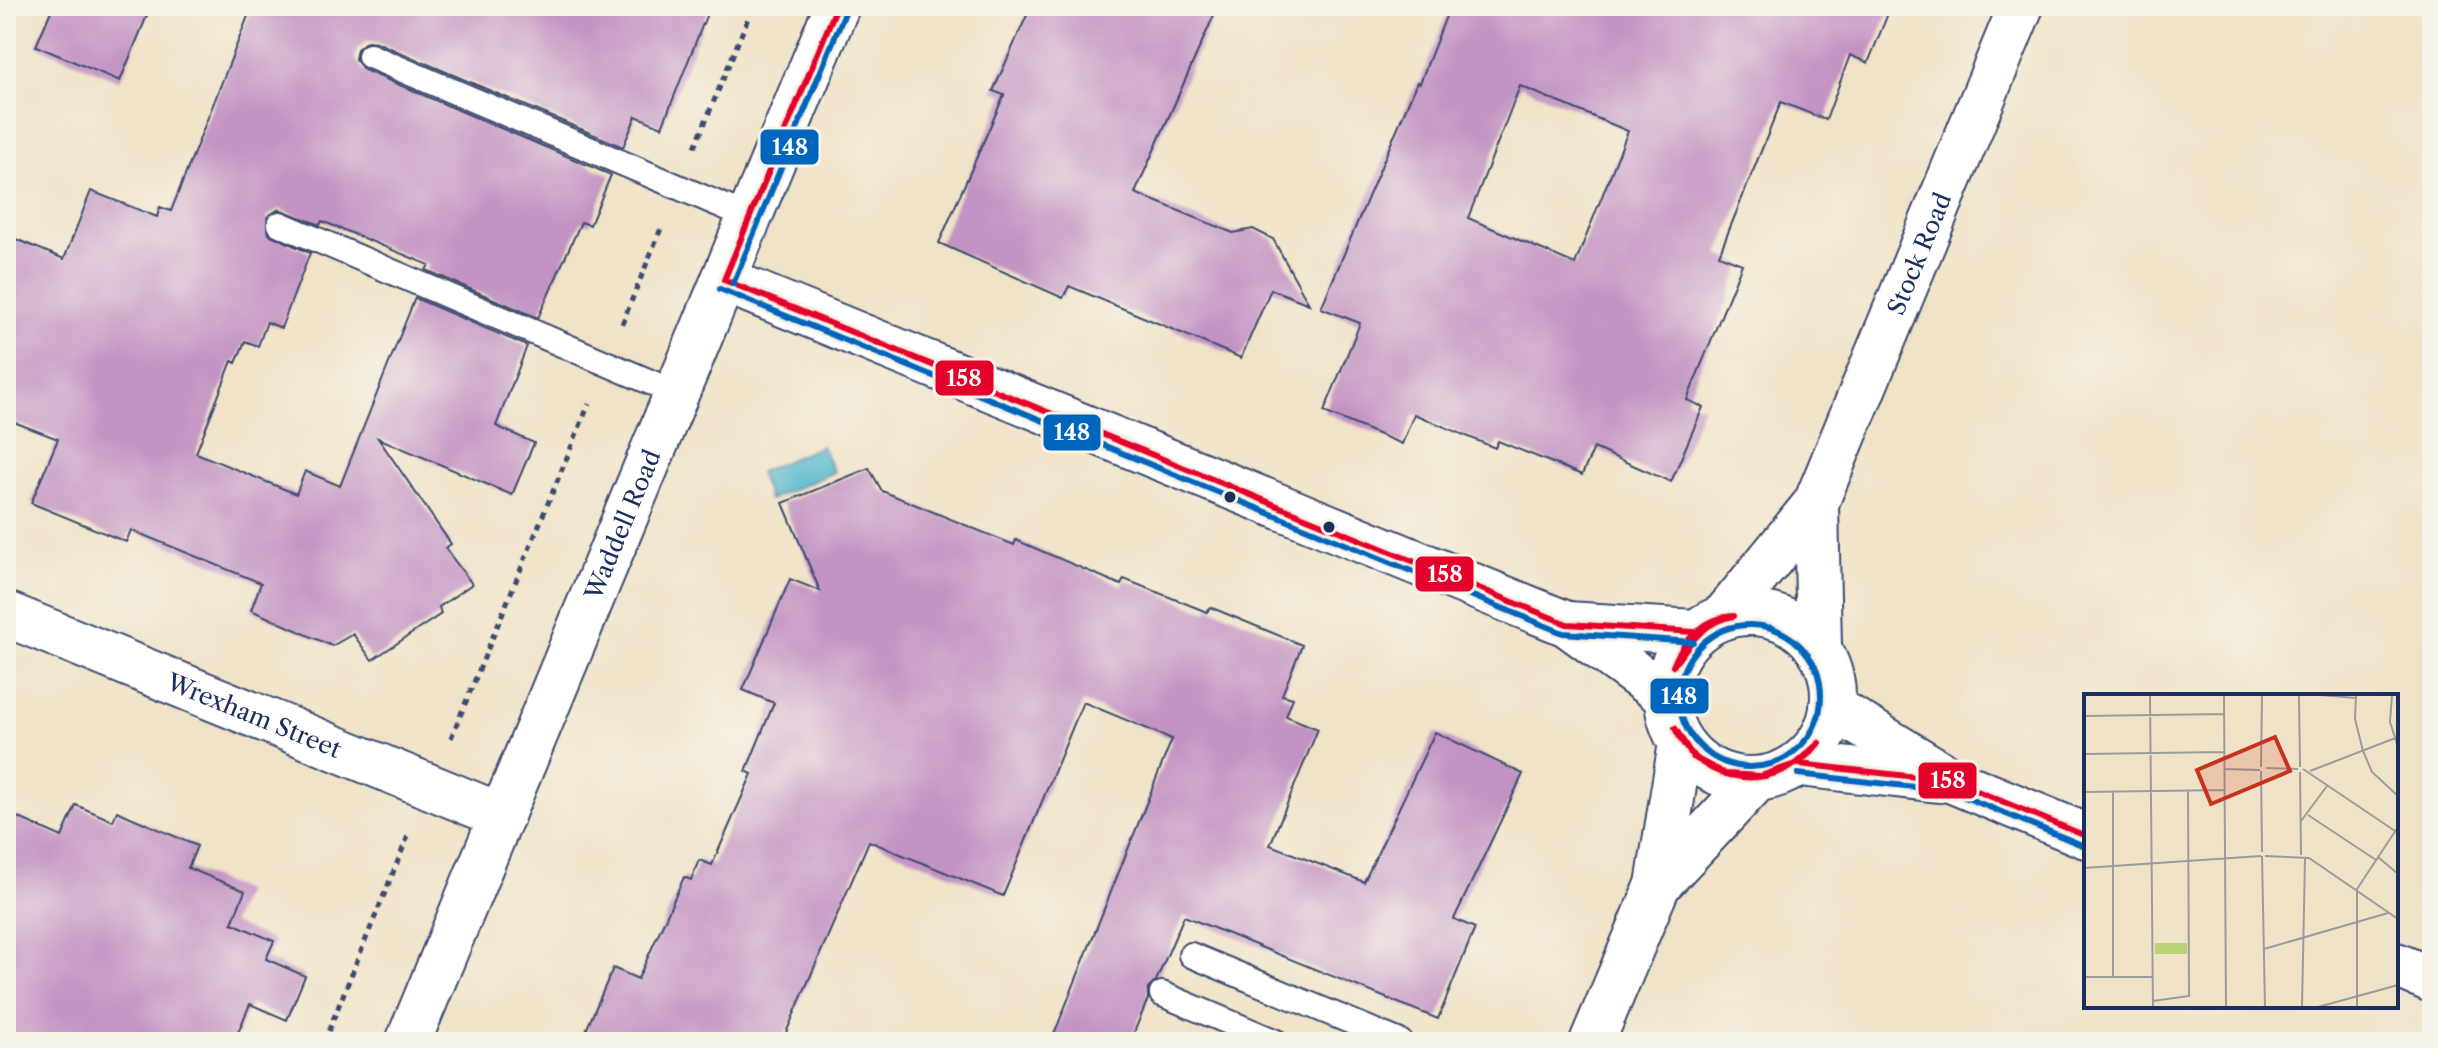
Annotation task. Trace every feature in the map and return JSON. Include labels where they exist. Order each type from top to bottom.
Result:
[{"type":"street","name":"Waddell Road","points":[[408,1042],[837,6]]},
{"type":"street","name":"Stock Road","points":[[1666,696],[1669,673],[1679,651],[1710,624],[1816,503],[2021,6]]},
{"type":"street","points":[[724,280],[1567,624],[1666,696],[1670,721],[1681,743],[1701,763],[1727,777],[1757,779],[1779,775],[1799,764],[1827,729],[1832,707],[1953,781],[2084,835]]},
{"type":"street","name":"Stock Road","points":[[1816,503],[1819,648],[1831,676],[1832,707]]},
{"type":"street","points":[[1567,624],[1710,624],[1752,612],[1778,617],[1800,630],[1819,648]]},
{"type":"street","name":"Wrexham Street","points":[[6,614],[502,816]]},
{"type":"street","points":[[1592,1042],[1658,885],[1681,743]]},
{"type":"street","points":[[1799,764],[1953,781]]},
{"type":"street","points":[[1658,885],[1757,779]]},
{"type":"street","points":[[2398,966],[2432,980]]},
{"type":"lane","points":[[370,56],[749,217]]},
{"type":"lane","points":[[280,224],[676,393]]},
{"type":"lane","points":[[1191,955],[1400,1042]]},
{"type":"lane","points":[[1162,994],[1276,1042]]},
{"type":"path","points":[[324,1042],[753,6]]},
{"type":"water","points":[[822,446],[834,472],[769,500],[759,472]]},
{"type":"building","points":[[53,6],[151,6],[120,81],[36,46]]},
{"type":"building","points":[[252,6],[710,6],[662,127],[636,116],[623,147],[376,42],[367,41],[357,49],[355,59],[364,70],[611,175],[590,225],[581,222],[538,318],[426,270],[429,265],[322,221],[320,225],[279,209],[267,217],[269,234],[310,253],[281,328],[267,322],[258,346],[245,341],[236,363],[232,361],[196,453],[296,494],[305,471],[340,486],[415,298],[527,346],[496,426],[534,443],[512,495],[378,438],[451,544],[445,548],[472,584],[439,607],[441,614],[372,660],[353,634],[332,646],[251,610],[261,583],[131,530],[126,542],[31,503],[58,439],[6,419],[6,235],[64,259],[91,191],[157,217],[160,207],[171,211]]},
{"type":"building","points":[[1031,6],[1218,6],[1135,193],[1233,233],[1253,229],[1273,239],[1309,304],[1271,289],[1241,358],[1069,286],[1063,298],[939,243],[1004,95],[993,91]]},
{"type":"building","points":[[1450,6],[1891,6],[1868,63],[1850,55],[1826,120],[1781,102],[1719,255],[1742,264],[1687,400],[1703,407],[1671,482],[1594,448],[1582,475],[1498,441],[1495,448],[1414,414],[1402,444],[1324,412],[1360,323],[1321,308],[1417,82],[1420,83]],"holes":[[[1520,86],[1628,131],[1575,264],[1468,218]]]},
{"type":"building","points":[[869,468],[882,491],[1014,545],[1016,540],[1121,585],[1124,579],[1207,612],[1210,607],[1302,645],[1282,695],[1293,698],[1286,716],[1318,729],[1270,845],[1364,882],[1435,732],[1523,774],[1454,919],[1475,928],[1438,1019],[1184,916],[1156,981],[1148,989],[1148,999],[1130,1042],[1051,1042],[1172,739],[1083,702],[1003,896],[869,841],[782,1042],[581,1042],[613,968],[638,979],[684,877],[691,880],[699,860],[712,865],[752,774],[746,771],[774,703],[743,690],[790,579],[820,591],[783,503]]},
{"type":"building","points":[[76,805],[113,821],[117,811],[197,846],[188,868],[245,891],[232,923],[274,941],[266,959],[305,976],[287,1020],[250,1004],[234,1042],[6,1042],[6,812],[62,837]]},
{"type":"transit line","name":"158","points":[[724,280],[837,6]]},
{"type":"transit line","name":"148","points":[[733,284],[846,10]]},
{"type":"transit line","name":"158","points":[[724,280],[1567,624],[1694,632]]},
{"type":"transit line","name":"148","points":[[720,289],[1563,633],[1693,642]]},
{"type":"transit line","name":"158","points":[[1673,666],[1696,632],[1723,617],[1734,616]]},
{"type":"transit line","name":"158","points":[[1673,666],[1706,628],[1734,616]]},
{"type":"transit line","name":"148","points":[[1750,625],[1777,631],[1800,646],[1815,669],[1821,696],[1815,723],[1800,746],[1777,761],[1750,767],[1723,761],[1700,746],[1685,723],[1679,696],[1685,669],[1700,646],[1723,631],[1750,625]]},
{"type":"transit line","name":"158","points":[[1675,728],[1693,757],[1725,774],[1761,776],[1795,764],[1819,743]]},
{"type":"transit line","name":"158","points":[[1675,728],[1687,748],[1703,763],[1721,773],[1742,777],[1763,776],[1784,770],[1803,759],[1819,743]]},
{"type":"transit line","name":"158","points":[[1799,764],[1953,781],[2084,835]]},
{"type":"transit line","name":"148","points":[[1798,774],[1950,791],[2082,845]]}]
